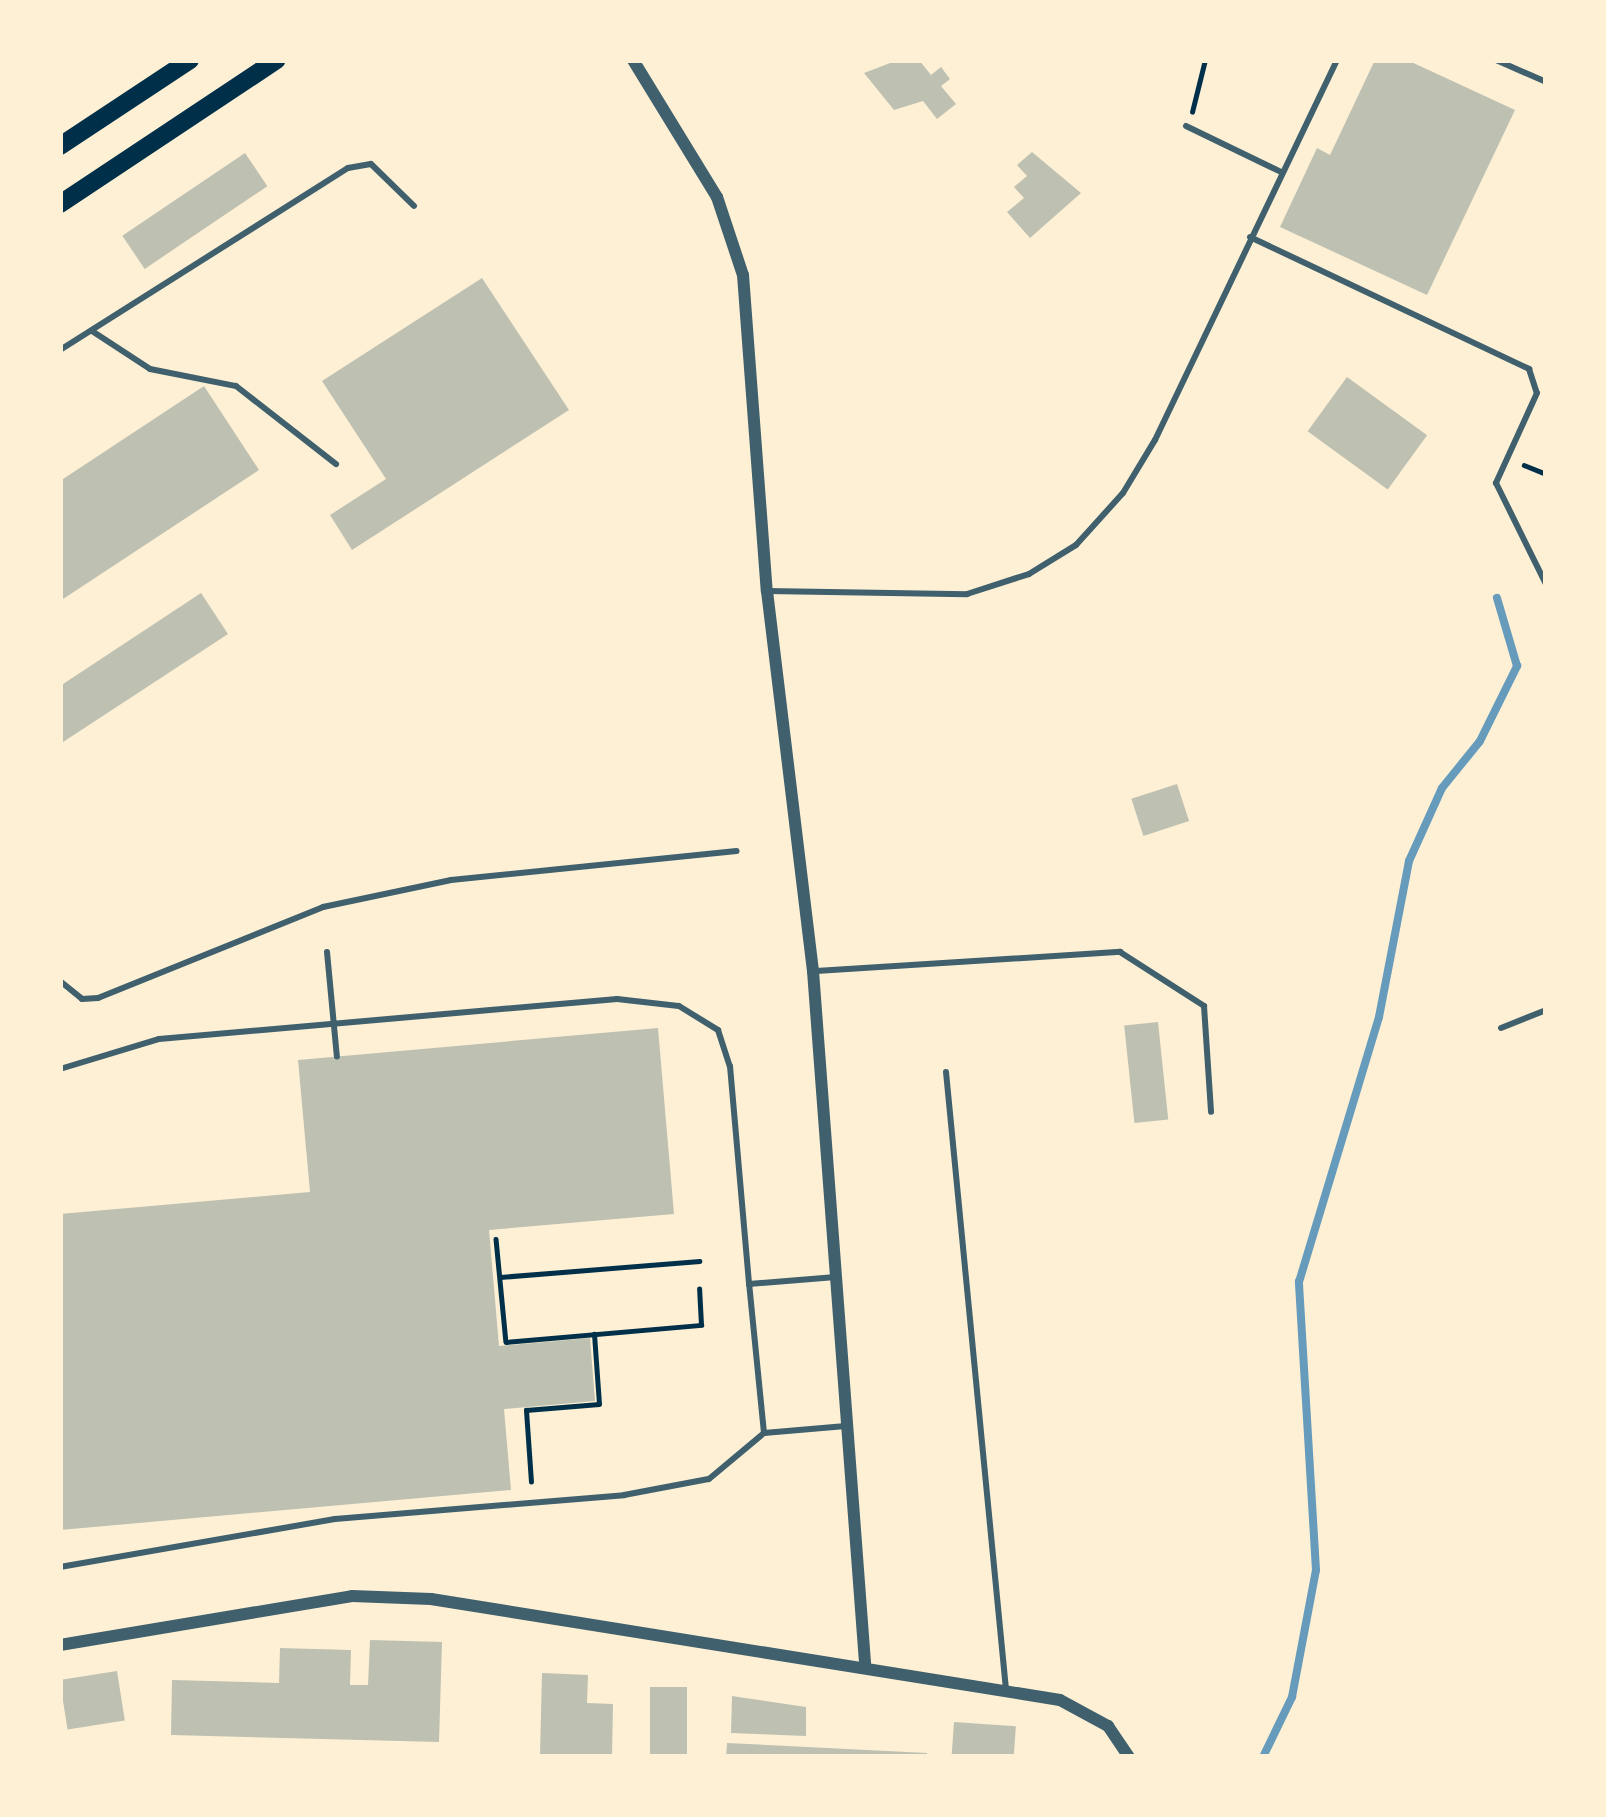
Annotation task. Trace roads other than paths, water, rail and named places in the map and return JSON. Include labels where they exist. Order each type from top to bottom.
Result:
[{"type":"main road","points":[[60,146],[190,60]]},
{"type":"main road","points":[[60,204],[278,60]]},
{"type":"street","points":[[633,60],[717,197],[742,275],[767,591],[813,971],[866,1663]]},
{"type":"street","points":[[60,1645],[389,1595],[866,1663],[1073,1704],[1108,1726],[1130,1757]]},
{"type":"lane","points":[[767,591],[967,595],[1029,574],[1076,544],[1124,493],[1155,440],[1337,60]]},
{"type":"lane","points":[[1496,60],[1546,82]]},
{"type":"lane","points":[[1186,126],[1281,172]]},
{"type":"lane","points":[[60,349],[348,167],[371,164],[414,206]]},
{"type":"lane","points":[[1250,237],[1529,369],[1537,393],[1496,482],[1546,584]]},
{"type":"lane","points":[[92,331],[150,369],[236,386],[336,464]]},
{"type":"lane","points":[[60,981],[82,999],[98,998],[323,907],[389,892],[737,851]]},
{"type":"lane","points":[[327,952],[337,1057]]},
{"type":"lane","points":[[813,971],[1120,952],[1204,1006],[1211,1112]]},
{"type":"lane","points":[[60,1070],[159,1039],[633,999],[708,1021],[730,1066],[764,1433]]},
{"type":"lane","points":[[1501,1028],[1546,1010]]},
{"type":"lane","points":[[946,1072],[1006,1690]]},
{"type":"lane","points":[[749,1284],[839,1276]]},
{"type":"lane","points":[[60,1567],[379,1516],[700,1483],[764,1433],[849,1426]]},
{"type":"lane","points":[[376,1502],[379,1516]]},
{"type":"waterway","points":[[1263,1757],[1292,1697],[1316,1570],[1299,1282],[1379,1017],[1409,861],[1442,788],[1480,741],[1517,666],[1497,598]]}]
